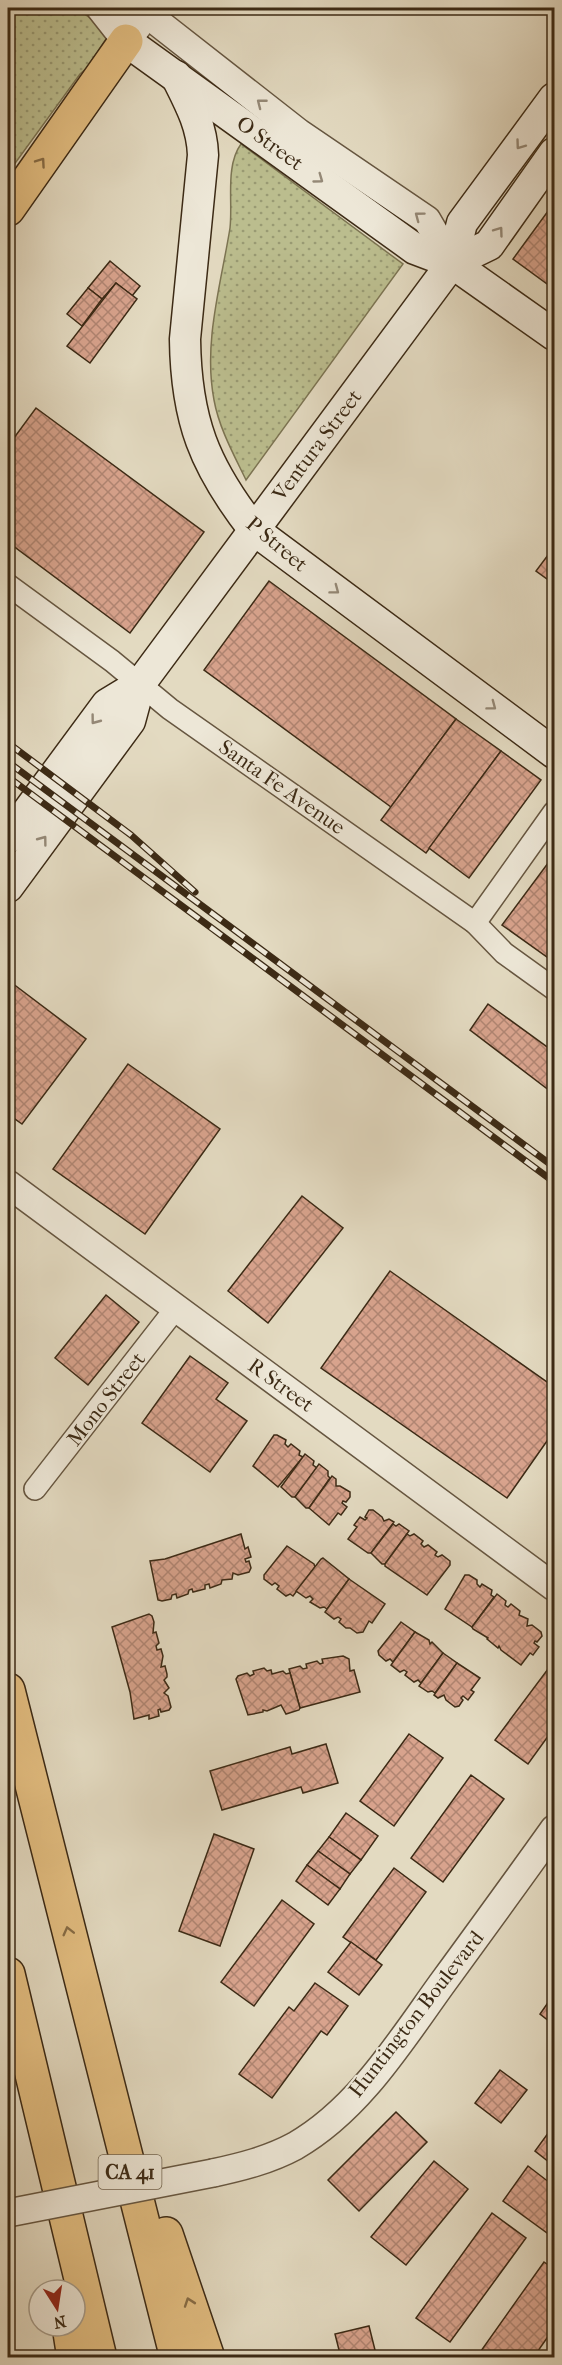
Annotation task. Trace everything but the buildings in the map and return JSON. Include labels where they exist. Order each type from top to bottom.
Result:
[{"type":"highway","points":[[8,210],[126,41]]},
{"type":"highway","name":"CA 41","points":[[8,1690],[177,2358]]},
{"type":"highway","points":[[8,1974],[100,2358]]},
{"type":"highway","points":[[82,1987],[208,2358]]},
{"type":"highway","points":[[39,2100],[63,2278]]},
{"type":"highway","points":[[71,2338],[74,2358]]},
{"type":"main road","name":"O Street","points":[[126,41],[416,249],[452,263],[555,335]]},
{"type":"main road","name":"P Street","points":[[176,76],[195,112],[202,137],[203,155],[185,339],[185,369],[189,399],[199,436],[214,473],[229,498],[254,530],[555,753]]},
{"type":"main road","name":"Ventura Street","points":[[8,887],[129,721],[140,684],[452,263],[462,223],[555,98]]},
{"type":"main road","name":"P Street","points":[[203,155],[209,137],[224,126],[238,120]]},
{"type":"main road","name":"Ventura Street","points":[[452,263],[489,245],[555,153]]},
{"type":"main road","name":"Ventura Street","points":[[8,838],[107,704],[140,684]]},
{"type":"street","name":"O Street","points":[[100,8],[126,41]]},
{"type":"street","name":"O Street","points":[[141,10],[299,133],[427,220],[452,263]]},
{"type":"street","points":[[126,41],[141,10]]},
{"type":"street","name":"Santa Fe Avenue","points":[[8,585],[112,661],[170,709],[475,923],[504,953],[555,989]]},
{"type":"street","points":[[475,923],[555,812]]},
{"type":"street","name":"R Street","points":[[8,1184],[555,1587]]},
{"type":"street","name":"Mono Street","points":[[35,1490],[176,1308]]},
{"type":"street","name":"Huntington Boulevard","points":[[8,2213],[252,2164],[295,2146],[316,2132],[341,2110],[373,2076],[555,1829]]},
{"type":"green space","points":[[8,8],[76,8],[107,30],[108,36],[87,68],[80,74],[8,173]]},
{"type":"green space","points":[[241,144],[403,264],[246,480],[219,421],[211,379],[214,314],[230,228],[231,173]]},
{"type":"railway","points":[[8,743],[131,835],[195,892]]},
{"type":"railway","points":[[8,762],[554,1167]]},
{"type":"railway","points":[[8,777],[554,1182]]}]
